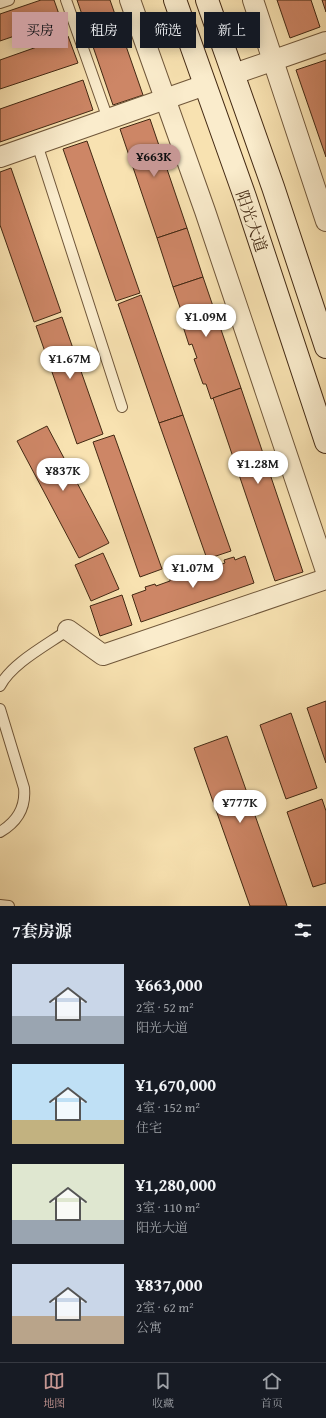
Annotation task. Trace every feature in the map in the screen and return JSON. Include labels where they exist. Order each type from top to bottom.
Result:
[{"type":"main road","name":"阳光大道","points":[[176,0],[326,442]]},
{"type":"main road","name":"阳光大道","points":[[207,0],[234,74],[326,346]]},
{"type":"street","points":[[130,0],[326,571]]},
{"type":"street","points":[[253,0],[326,221]]},
{"type":"street","points":[[234,74],[326,42]]},
{"type":"street","points":[[0,157],[205,85]]},
{"type":"street","points":[[68,630],[103,655],[326,579]]},
{"type":"lane","points":[[0,3],[9,0]]},
{"type":"lane","points":[[66,0],[108,119]]},
{"type":"lane","points":[[38,144],[122,407]]},
{"type":"lane","points":[[0,686],[5,678],[17,666],[68,630]]},
{"type":"lane","points":[[0,709],[24,788],[25,797],[24,805],[16,821],[0,832]]},
{"type":"lane","points":[[0,905],[9,906]]},
{"type":"building","points":[[41,0],[54,0],[58,12],[12,12],[12,37],[0,41],[0,14]]},
{"type":"building","points":[[77,0],[110,0],[114,12],[81,12]]},
{"type":"building","points":[[277,0],[311,0],[320,27],[290,38]]},
{"type":"building","points":[[322,0],[326,0],[326,12]]},
{"type":"building","points":[[68,36],[78,63],[0,89],[0,60],[34,48],[68,48]]},
{"type":"building","points":[[93,48],[127,48],[143,95],[113,105]]},
{"type":"building","points":[[326,60],[326,157],[296,70]]},
{"type":"building","points":[[83,80],[93,110],[0,142],[0,109]]},
{"type":"building","points":[[150,119],[187,228],[157,238],[120,129]]},
{"type":"building","points":[[87,141],[140,293],[116,301],[63,149]]},
{"type":"building","points":[[11,168],[61,312],[34,322],[0,225],[0,172]]},
{"type":"building","points":[[187,228],[203,277],[173,287],[157,238]]},
{"type":"building","points":[[203,277],[241,388],[211,399],[206,384],[203,384],[194,359],[197,358],[192,344],[189,345],[181,320],[184,319],[173,287]]},
{"type":"building","points":[[141,295],[183,415],[159,423],[118,304]]},
{"type":"building","points":[[62,317],[103,434],[77,444],[36,326]]},
{"type":"building","points":[[241,388],[303,572],[275,581],[213,398]]},
{"type":"building","points":[[183,415],[231,551],[207,559],[159,423]]},
{"type":"building","points":[[47,426],[109,543],[79,558],[17,441]]},
{"type":"building","points":[[114,435],[162,569],[140,577],[93,442]]},
{"type":"building","points":[[103,553],[119,589],[91,601],[75,565]]},
{"type":"building","points":[[245,556],[254,583],[141,622],[132,595],[146,590],[145,587],[155,584],[156,586],[170,581],[170,579],[180,576],[180,578],[198,572],[197,570],[207,566],[208,569],[225,563],[224,560],[234,557],[235,560]]},
{"type":"building","points":[[122,595],[132,625],[100,636],[90,606]]},
{"type":"building","points":[[326,701],[326,763],[307,708]]},
{"type":"building","points":[[291,713],[317,788],[286,799],[260,725]]},
{"type":"building","points":[[227,736],[287,906],[250,906],[194,748]]},
{"type":"building","points":[[322,799],[326,811],[326,883],[313,887],[287,812]]}]
